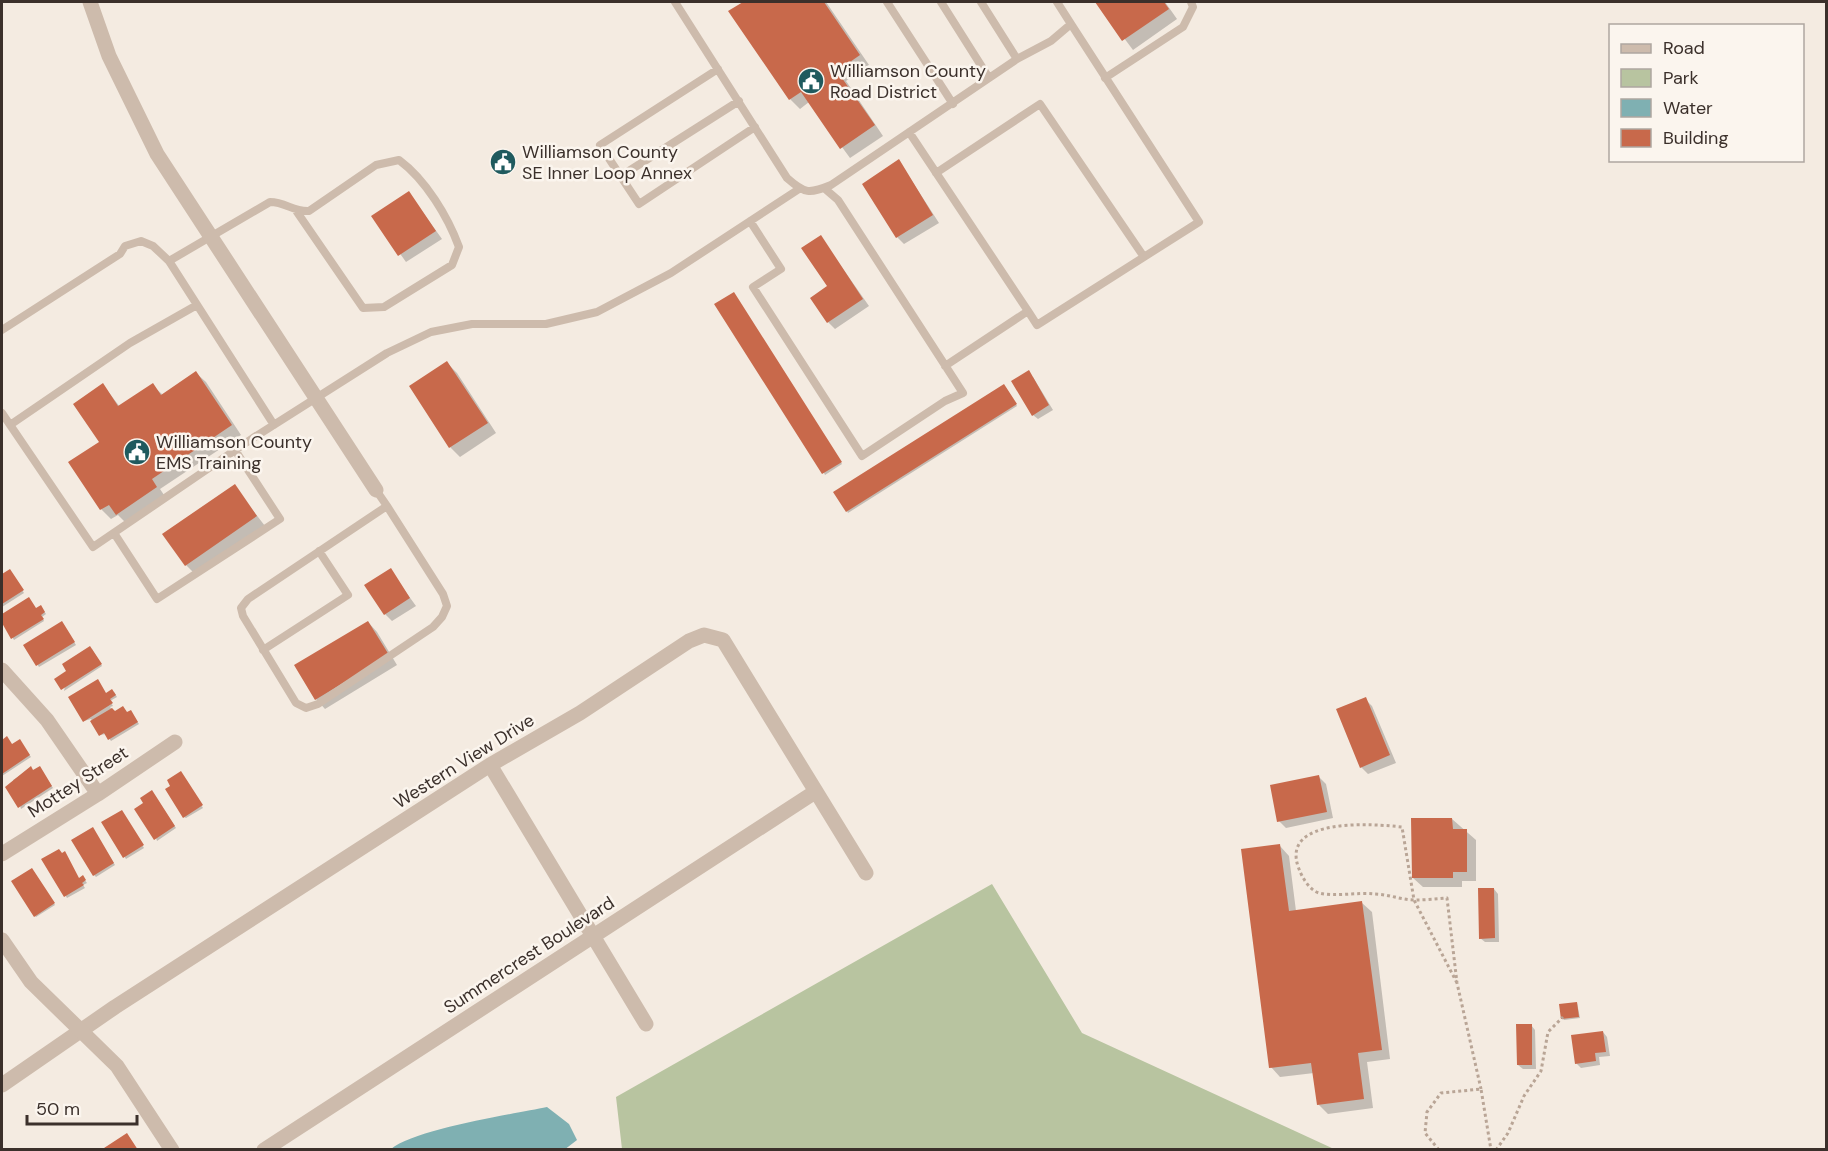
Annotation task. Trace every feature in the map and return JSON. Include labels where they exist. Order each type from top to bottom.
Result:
[{"type":"street","points":[[90,2],[108,56],[157,154],[376,490]]},
{"type":"street","name":"Western View Drive","points":[[2,1085],[81,1030],[490,765],[580,713],[689,641],[704,635],[714,635],[723,640],[866,873]]},
{"type":"street","points":[[2,670],[47,720],[98,794]]},
{"type":"street","name":"Mottey Street","points":[[2,854],[98,794],[175,742]]},
{"type":"street","points":[[490,765],[646,1024]]},
{"type":"street","name":"Summercrest Boulevard","points":[[264,1149],[815,792]]},
{"type":"street","points":[[2,940],[31,982],[117,1066],[172,1149]]},
{"type":"lane","points":[[675,2],[788,178],[799,189],[812,193],[824,188],[953,104],[1017,59],[1051,41],[1071,24]]},
{"type":"lane","points":[[887,2],[953,104]]},
{"type":"lane","points":[[941,2],[989,78]]},
{"type":"lane","points":[[981,2],[1017,59]]},
{"type":"lane","points":[[909,132],[1037,325],[1199,222],[1058,2]]},
{"type":"lane","points":[[1106,78],[1183,27],[1192,8],[1191,2]]},
{"type":"lane","points":[[718,69],[600,145],[639,204],[755,127]]},
{"type":"lane","points":[[621,176],[739,101]]},
{"type":"lane","points":[[936,173],[1040,105],[1144,257]]},
{"type":"lane","points":[[169,261],[270,202],[283,202],[297,212],[363,308],[384,307],[452,265],[459,247],[452,226],[409,168],[399,160],[376,165],[309,211],[297,212]]},
{"type":"lane","points":[[750,221],[781,269],[753,287],[862,456],[945,401],[963,393],[838,200],[824,188]]},
{"type":"lane","points":[[2,413],[93,547],[235,450],[387,353],[431,332],[472,324],[546,324],[597,312],[671,273],[799,189]]},
{"type":"lane","points":[[2,330],[120,254],[125,246],[141,241],[153,246],[169,261],[274,425]]},
{"type":"lane","points":[[10,425],[130,343],[197,304]]},
{"type":"lane","points":[[945,366],[1029,312]]},
{"type":"lane","points":[[114,532],[157,598],[280,519],[235,450]]},
{"type":"lane","points":[[376,490],[387,506],[443,594],[447,606],[442,618],[433,627],[318,704],[306,708],[296,703],[243,616],[241,608],[248,599],[387,506]]},
{"type":"lane","points":[[264,650],[348,595],[319,551]]},
{"type":"path","points":[[1457,983],[1414,900],[1402,827],[1339,824],[1304,838],[1297,851],[1298,866],[1306,882],[1318,892],[1376,894],[1414,900],[1447,898],[1457,983],[1481,1089],[1491,1149]]},
{"type":"path","points":[[1496,1149],[1509,1133],[1524,1096],[1541,1071],[1548,1032],[1563,1017]]},
{"type":"path","points":[[1439,1149],[1425,1133],[1427,1112],[1441,1093],[1481,1089]]},
{"type":"green space","points":[[992,884],[1082,1033],[1334,1149],[622,1149],[616,1097]]},
{"type":"water","points":[[547,1107],[569,1124],[577,1140],[564,1150],[391,1149],[403,1142],[442,1129]]},
{"type":"building","name":"Williamson County Road District","points":[[743,2],[824,2],[860,55],[837,71],[875,125],[840,149],[801,92],[789,100],[728,11]]},
{"type":"building","points":[[1095,2],[1164,2],[1169,9],[1122,41]]},
{"type":"building","points":[[899,159],[933,215],[896,238],[862,184]]},
{"type":"building","points":[[409,191],[436,231],[398,256],[371,216]]},
{"type":"building","points":[[821,235],[863,299],[827,323],[810,298],[827,286],[801,248]]},
{"type":"building","points":[[734,292],[842,462],[822,474],[714,304]]},
{"type":"building","points":[[447,361],[488,423],[449,448],[409,386]]},
{"type":"building","points":[[1029,370],[1049,405],[1032,416],[1011,381]]},
{"type":"building","name":"Williamson County EMS Training","points":[[196,371],[232,425],[152,479],[157,487],[116,515],[109,505],[100,510],[68,462],[99,442],[73,404],[103,383],[118,406],[153,383],[161,395]]},
{"type":"building","points":[[1004,384],[1017,404],[846,512],[833,492]]},
{"type":"building","points":[[235,484],[257,516],[185,566],[162,534]]},
{"type":"building","points":[[391,568],[410,598],[384,615],[364,585]]},
{"type":"building","points":[[10,569],[24,590],[2,604],[2,574]]},
{"type":"building","points":[[29,597],[36,608],[41,605],[45,612],[41,615],[44,619],[11,639],[2,623],[2,614]]},
{"type":"building","points":[[62,621],[75,642],[36,666],[23,645]]},
{"type":"building","points":[[368,621],[389,655],[315,700],[294,665]]},
{"type":"building","points":[[90,646],[102,664],[61,690],[54,679],[66,671],[62,664]]},
{"type":"building","points":[[98,679],[106,693],[112,689],[116,695],[110,699],[113,703],[83,722],[68,697]]},
{"type":"building","points":[[1366,697],[1390,755],[1360,768],[1336,709]]},
{"type":"building","points":[[123,706],[127,712],[131,710],[138,722],[108,740],[104,733],[99,736],[90,721],[112,708],[115,711]]},
{"type":"building","points":[[7,736],[12,744],[20,739],[30,755],[2,774],[2,740]]},
{"type":"building","points":[[31,766],[33,770],[40,766],[52,786],[18,808],[5,787]]},
{"type":"building","points":[[181,771],[203,805],[183,818],[165,789],[170,786],[167,780]]},
{"type":"building","points":[[1319,775],[1327,812],[1277,822],[1270,785]]},
{"type":"building","points":[[152,790],[175,826],[154,840],[134,809],[143,803],[140,798]]},
{"type":"building","points":[[122,810],[144,845],[123,858],[101,822]]},
{"type":"building","points":[[1411,818],[1452,818],[1453,829],[1467,829],[1467,872],[1453,872],[1453,878],[1412,878]]},
{"type":"building","points":[[93,827],[114,863],[93,876],[71,840]]},
{"type":"building","points":[[1280,844],[1289,911],[1362,901],[1382,1050],[1358,1053],[1364,1099],[1317,1105],[1311,1063],[1269,1068],[1241,849]]},
{"type":"building","points":[[59,849],[62,853],[65,851],[79,878],[83,875],[86,880],[82,883],[84,885],[64,897],[41,859]]},
{"type":"building","points":[[32,868],[55,903],[34,917],[11,881]]},
{"type":"building","points":[[1478,888],[1494,888],[1495,938],[1479,939]]},
{"type":"building","points":[[1577,1002],[1579,1017],[1561,1019],[1559,1004]]},
{"type":"building","points":[[1516,1024],[1532,1024],[1532,1065],[1517,1065]]},
{"type":"building","points":[[1603,1031],[1606,1052],[1595,1053],[1596,1061],[1575,1064],[1571,1035]]},
{"type":"building","points":[[127,1133],[138,1150],[105,1150],[104,1148]]},
{"type":"place","name":"Williamson County Road District","points":[[811,81]]},
{"type":"place","name":"Williamson County SE Inner Loop Annex","points":[[503,162]]},
{"type":"place","name":"Williamson County EMS Training","points":[[137,452]]}]
